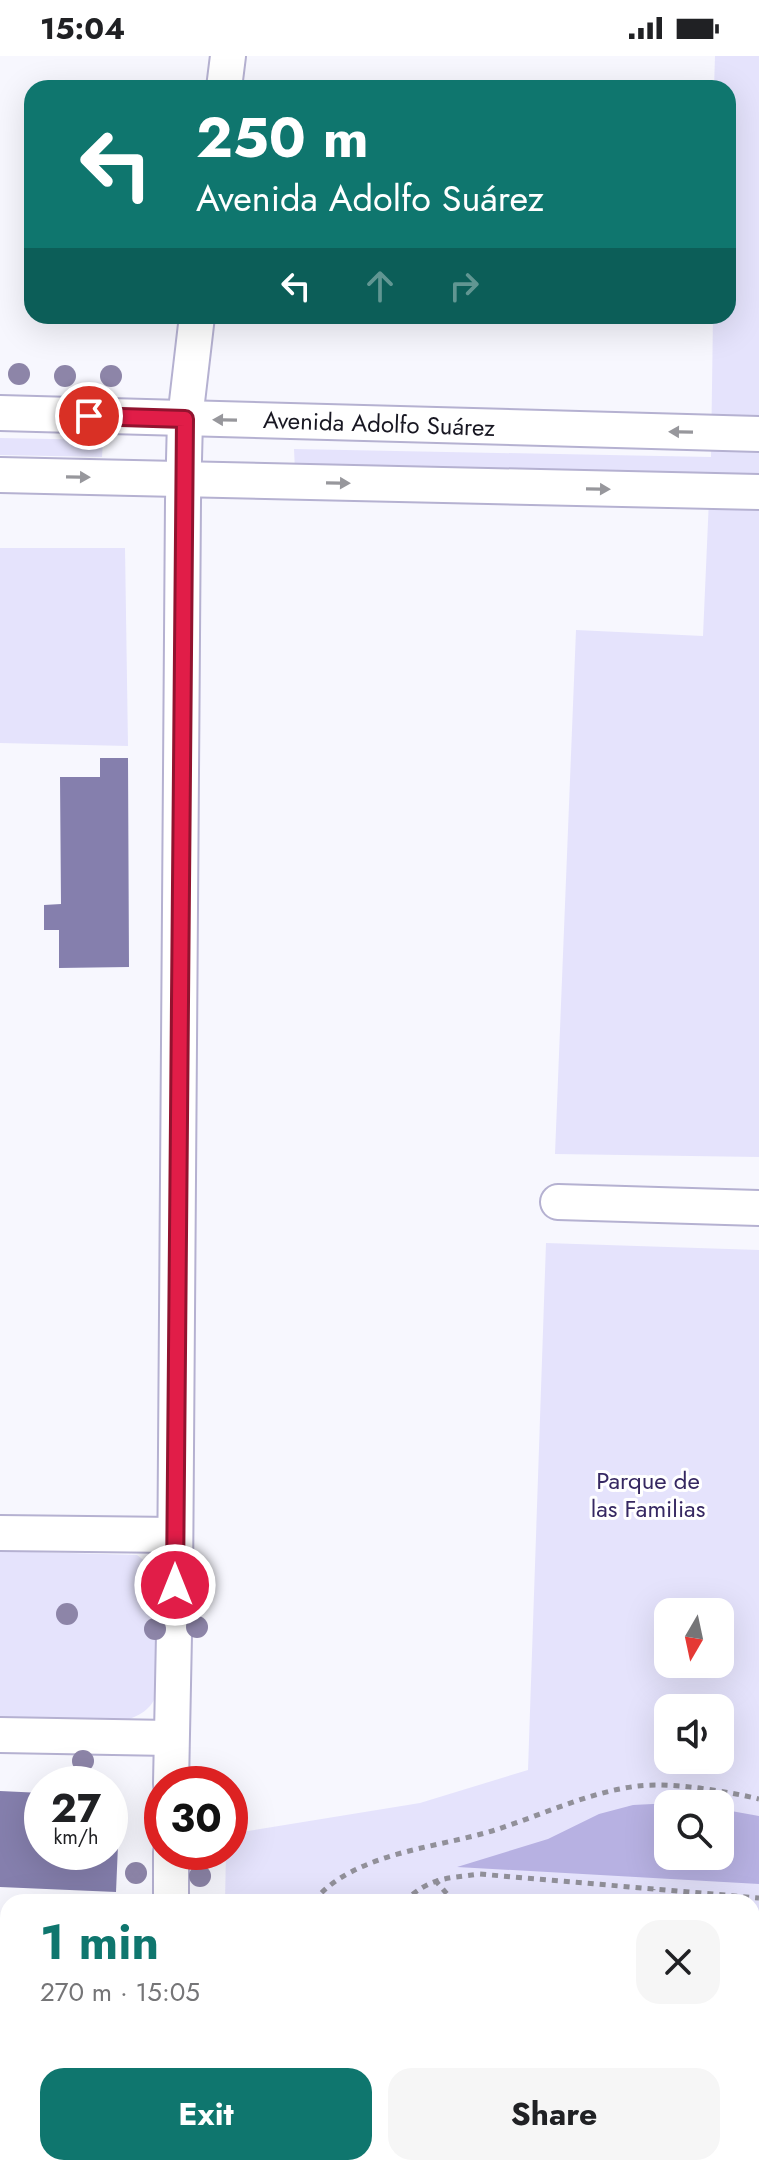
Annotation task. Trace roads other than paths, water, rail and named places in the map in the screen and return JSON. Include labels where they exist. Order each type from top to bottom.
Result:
[{"type":"street","points":[[225,80],[228,56]]},
{"type":"street","points":[[171,1766],[185,419],[196,324]]},
{"type":"street","name":"Avenida Adolfo Suárez","points":[[0,413],[759,434]]},
{"type":"street","points":[[0,475],[759,492]]},
{"type":"street","points":[[558,1202],[759,1208]]},
{"type":"street","points":[[0,1533],[175,1535]]},
{"type":"street","points":[[0,1735],[170,1738]]},
{"type":"street","points":[[171,1870],[171,1894]]},
{"type":"park label","name":"Parque de las Familias","points":[[648,1495]]}]
